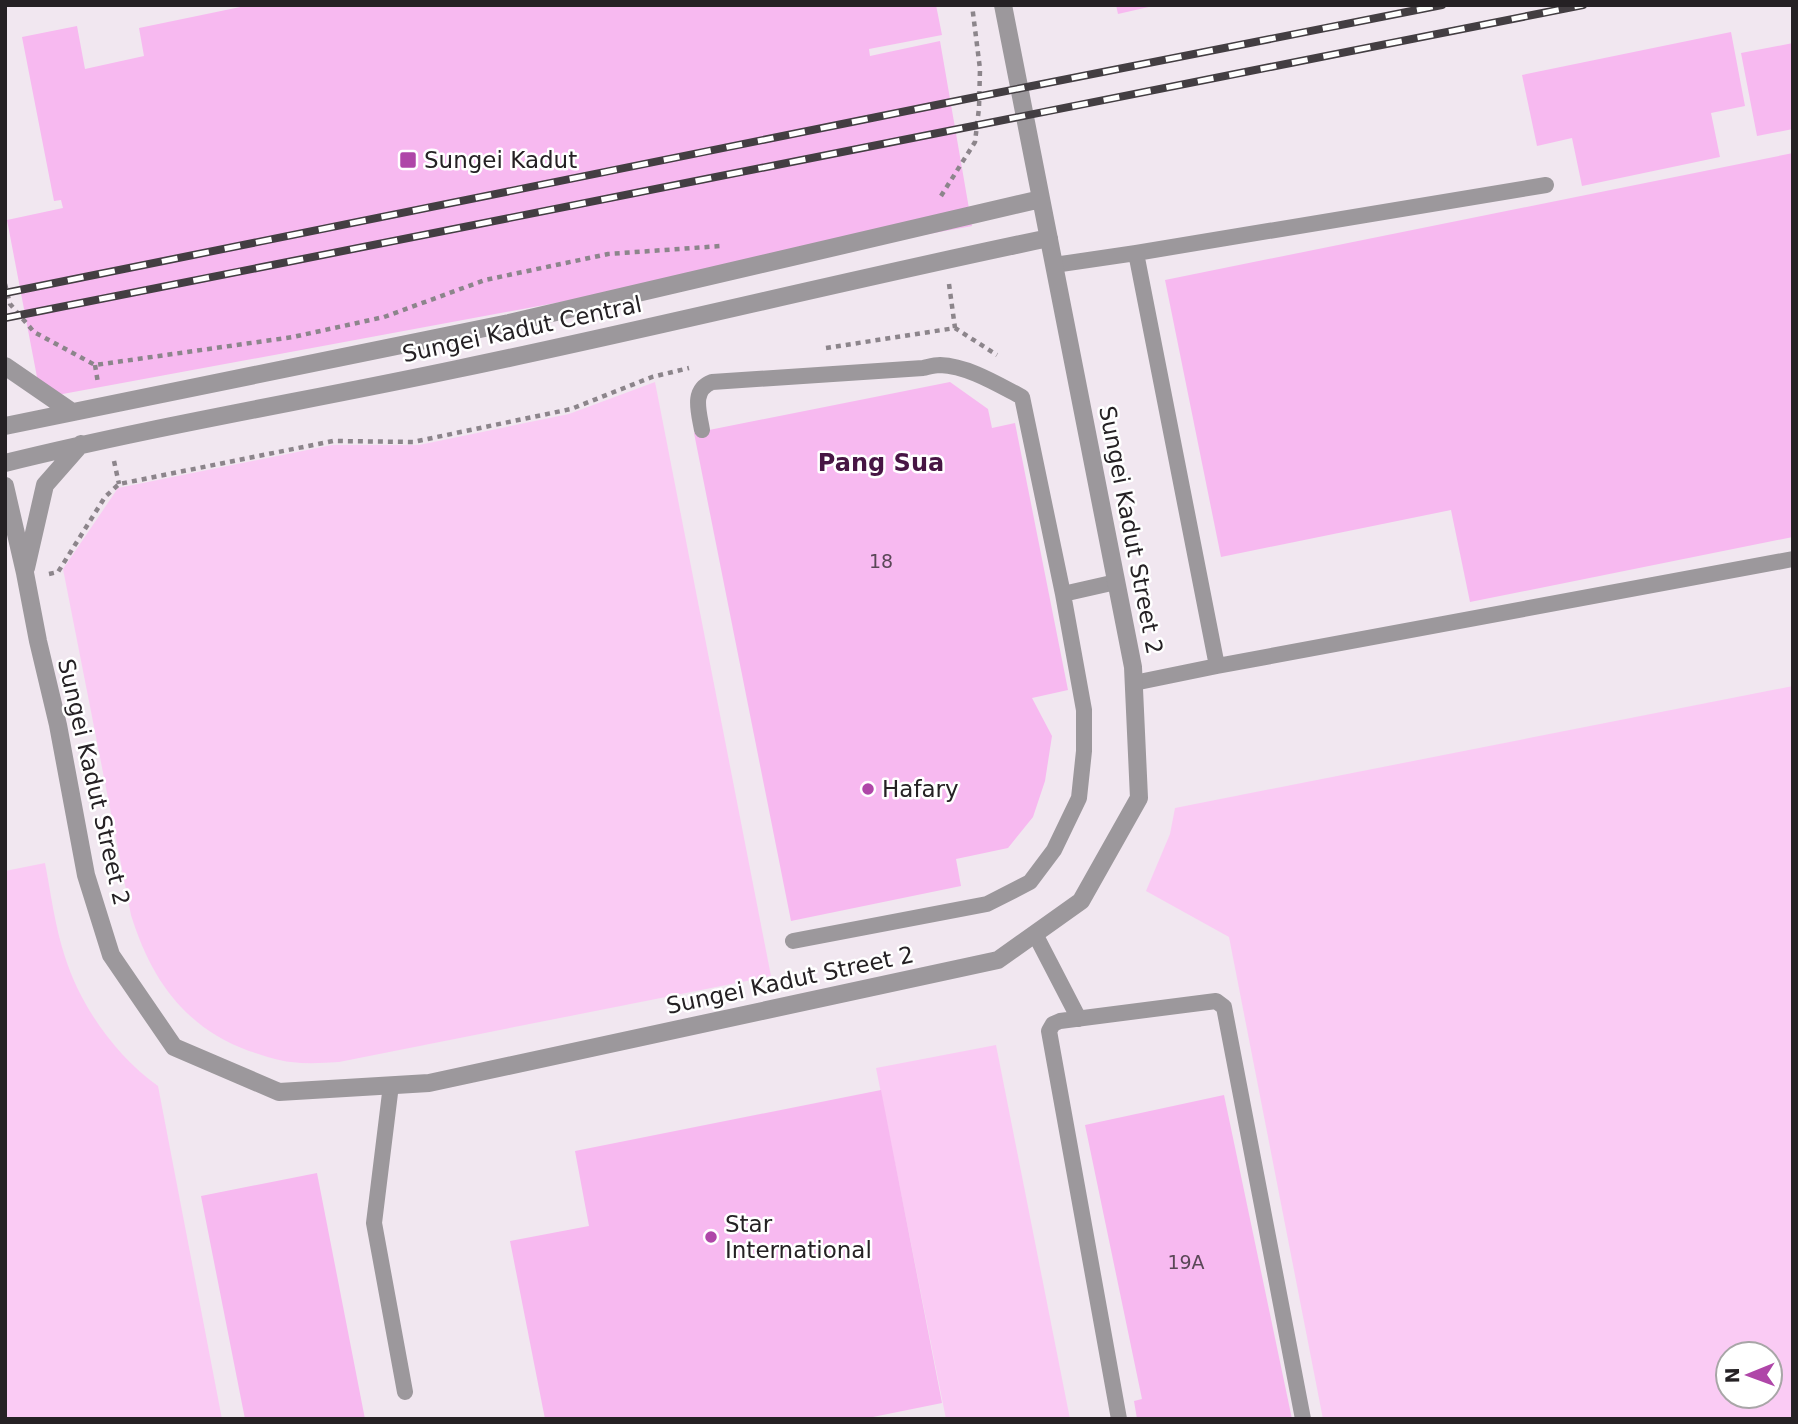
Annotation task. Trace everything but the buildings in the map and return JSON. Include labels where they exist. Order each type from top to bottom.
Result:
[{"type":"street","name":"Sungei Kadut Street 2","points":[[5,486],[58,725],[86,875],[111,955],[174,1047],[279,1092],[429,1083],[998,960],[1081,901],[1139,798],[1133,667],[1003,5]]},
{"type":"street","name":"Sungei Kadut Central","points":[[5,426],[509,323],[1041,199]]},
{"type":"street","name":"Sungei Kadut Central","points":[[5,463],[81,444],[458,369],[1049,238]]},
{"type":"street","points":[[5,366],[72,412]]},
{"type":"street","points":[[26,577],[45,485],[81,444]]},
{"type":"street","points":[[5,550],[26,577]]},
{"type":"lane","points":[[1054,265],[1546,185]]},
{"type":"lane","points":[[1136,253],[1217,666]]},
{"type":"lane","points":[[702,430],[698,399],[705,384],[712,382],[939,365],[964,369],[1021,397],[1063,594],[1084,710],[1084,751],[1079,798],[1054,850],[1030,882],[987,904],[793,941]]},
{"type":"lane","points":[[1134,683],[1793,559]]},
{"type":"lane","points":[[1063,594],[1116,582]]},
{"type":"lane","points":[[1035,934],[1079,1019]]},
{"type":"lane","points":[[1119,1419],[1049,1031],[1053,1024],[1079,1019],[1211,1001],[1224,1007],[1303,1419]]},
{"type":"lane","points":[[391,1085],[374,1223],[405,1391]]},
{"type":"path","points":[[935,202],[975,142],[980,69],[972,5]]},
{"type":"path","points":[[5,284],[10,304],[34,331],[95,365],[293,337],[384,317],[485,280],[607,254],[731,245]]},
{"type":"path","points":[[946,259],[955,328]]},
{"type":"path","points":[[814,350],[955,328],[999,356]]},
{"type":"path","points":[[26,577],[58,572],[106,497],[119,484],[333,441],[413,442],[571,409],[652,377],[694,367]]},
{"type":"shaded area","points":[[655,382],[771,976],[339,1062],[303,1063],[275,1059],[226,1041],[206,1029],[188,1014],[160,980],[131,915],[63,569],[118,488],[332,445],[419,445],[569,414]]},
{"type":"shaded area","points":[[1793,686],[1793,1419],[1323,1419],[1229,937],[1146,891],[1170,834],[1175,808]]},
{"type":"shaded area","points":[[45,863],[62,946],[80,994],[114,1045],[158,1086],[222,1419],[5,1419],[5,871]]},
{"type":"shaded area","points":[[996,1045],[1070,1419],[946,1419],[876,1068]]},
{"type":"railway","points":[[5,293],[1442,5]]},
{"type":"railway","points":[[5,318],[1583,5]]},
{"type":"place","name":"Sungei Kadut","points":[[408,160]]},
{"type":"place","name":"Hafary","points":[[868,789]]},
{"type":"place","name":"Star International","points":[[711,1237]]},
{"type":"district","name":"Pang Sua","points":[[881,463]]}]
